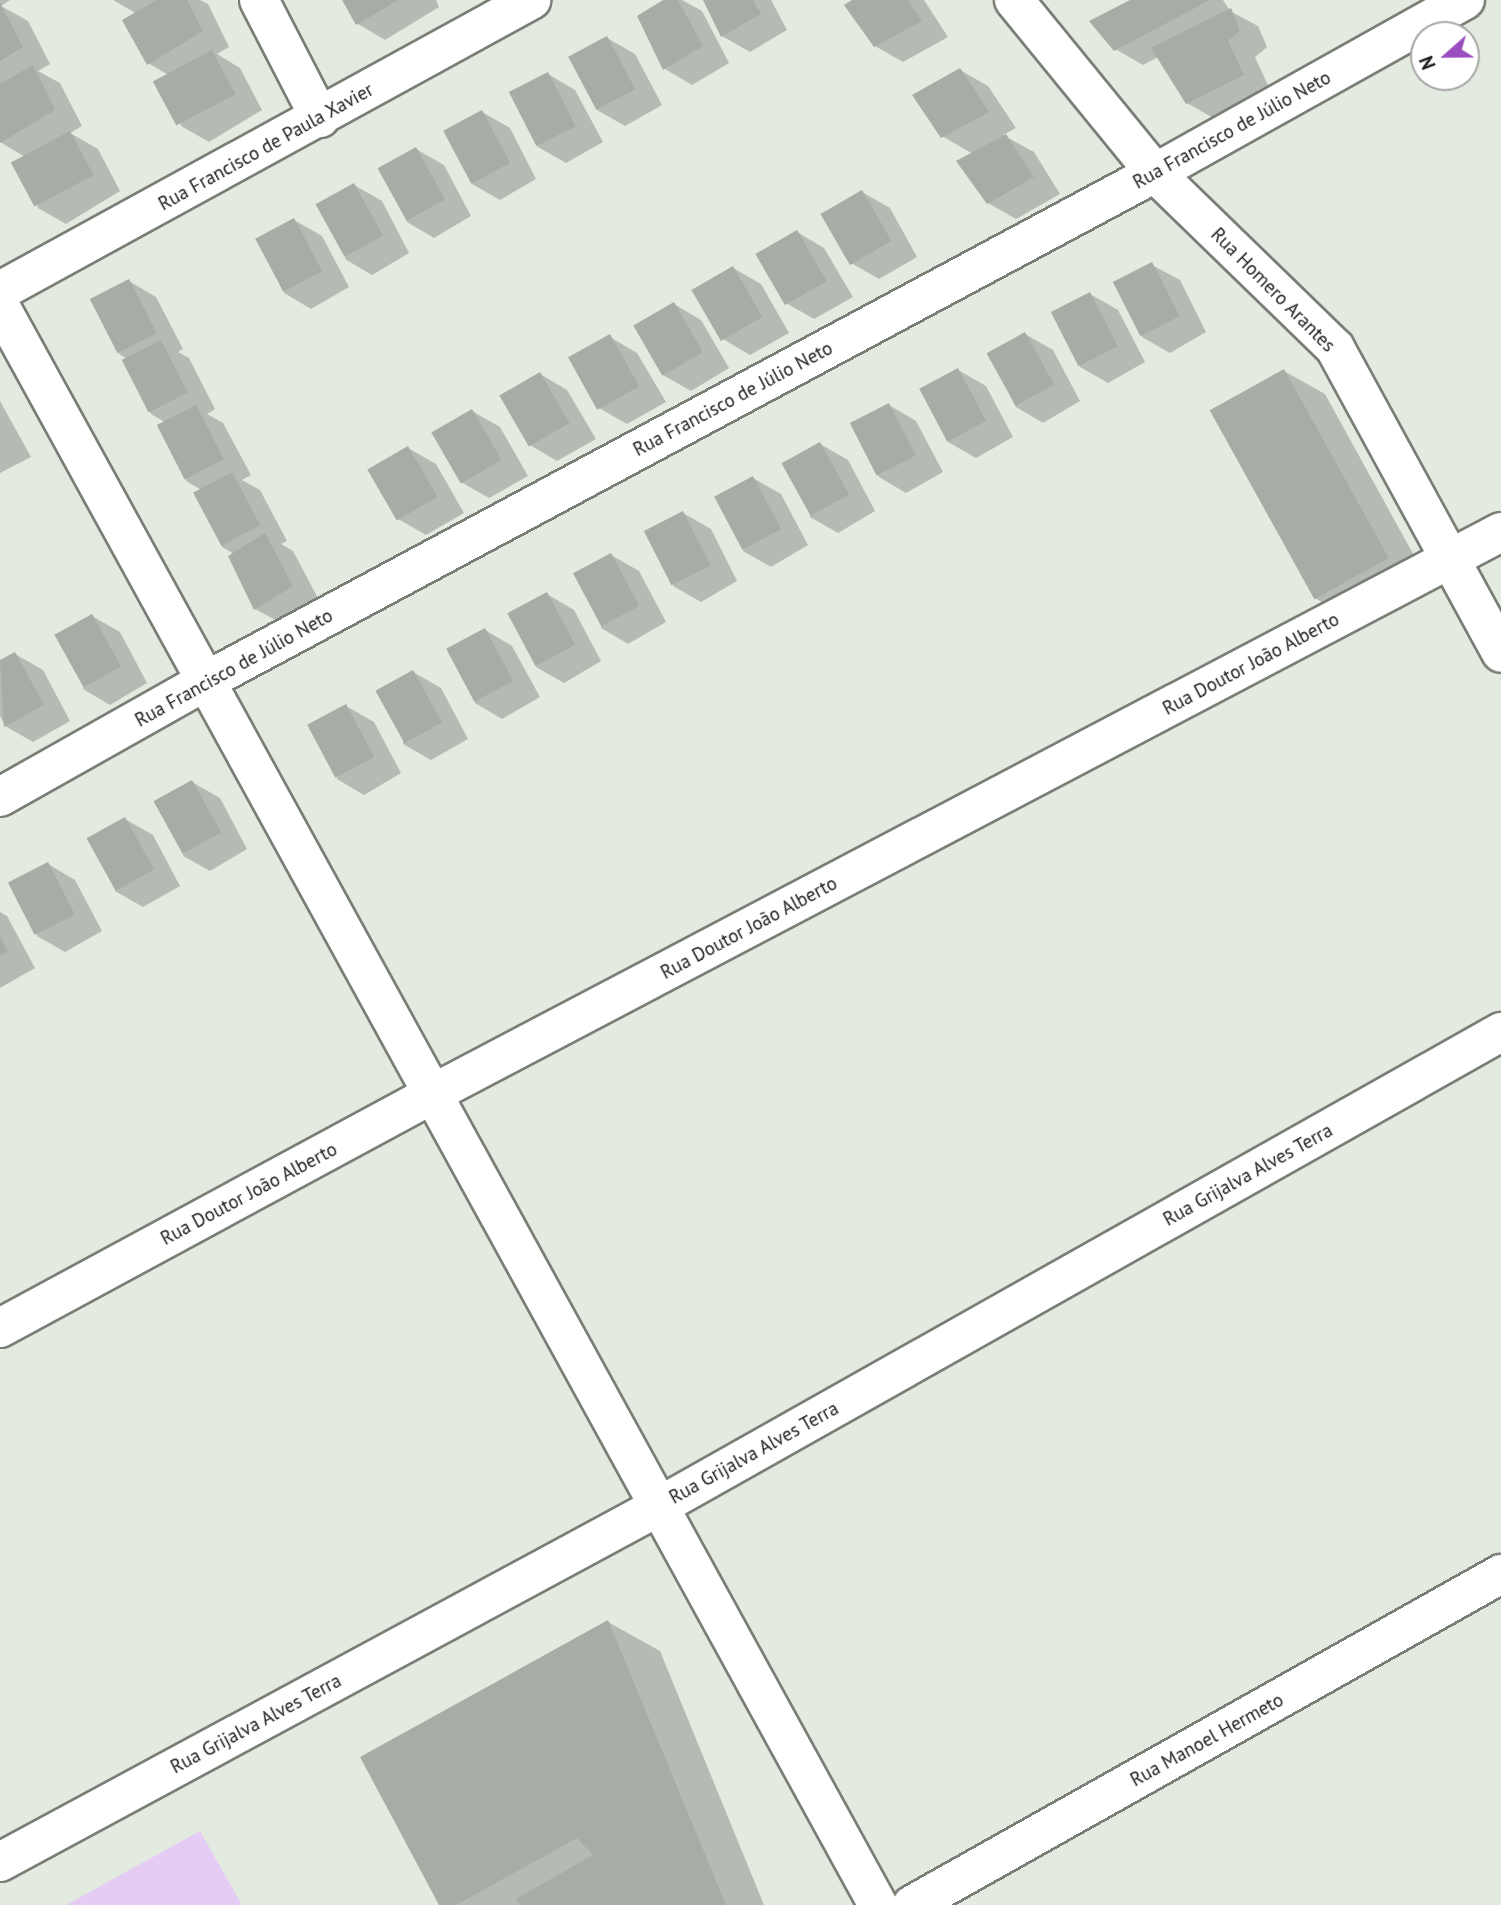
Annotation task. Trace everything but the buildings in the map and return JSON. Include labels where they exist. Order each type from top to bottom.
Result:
[{"type":"street","points":[[259,0],[320,118]]},
{"type":"street","name":"Rua Francisco de Paula Xavier","points":[[0,291],[531,0]]},
{"type":"street","name":"Rua Homero Arantes","points":[[1014,0],[1155,173],[1335,348],[1501,653]]},
{"type":"street","name":"Rua Francisco de Júlio Neto","points":[[0,797],[206,681],[1155,173],[1465,0]]},
{"type":"street","points":[[0,306],[878,1905]]},
{"type":"street","name":"Rua Doutor João Alberto","points":[[0,1328],[432,1094],[1501,532]]},
{"type":"street","name":"Rua Grijalva Alves Terra","points":[[0,1862],[658,1507],[1501,1032]]},
{"type":"street","name":"Rua Manoel Hermeto","points":[[912,1905],[1501,1574]]},
{"type":"shaded area","points":[[200,1831],[242,1905],[66,1905]]}]
